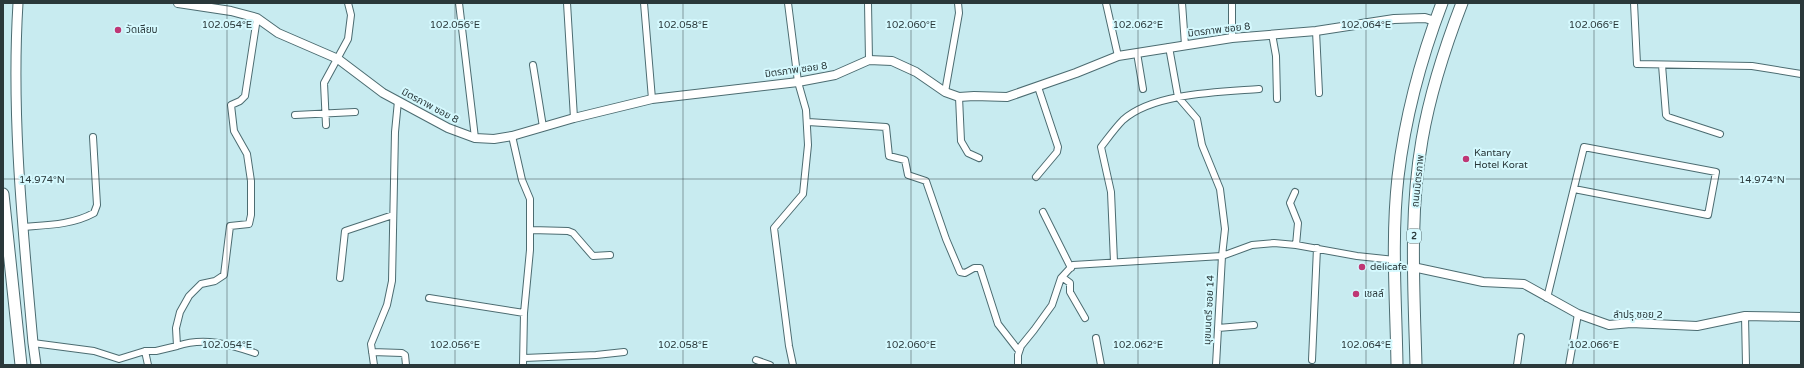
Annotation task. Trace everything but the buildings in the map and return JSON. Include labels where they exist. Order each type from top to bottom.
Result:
[{"type":"highway","name":"ถนนมิตรภาพ","points":[[1397,365],[1395,260],[1398,176],[1416,84],[1442,3]]},
{"type":"highway","name":"ถนนมิตรภาพ","points":[[1416,365],[1413,268],[1414,212],[1422,140],[1433,90],[1444,51],[1462,3]]},
{"type":"highway","points":[[3,194],[21,365]]},
{"type":"main road","points":[[18,3],[17,119],[22,227],[36,365]]},
{"type":"street","name":"มิตรภาพ ซอย 8","points":[[178,3],[231,10],[256,18],[278,33],[338,59],[383,93],[448,128],[475,138],[494,139],[512,136],[574,118],[652,99],[798,82],[835,75],[869,60],[892,61],[916,72],[945,92],[959,97],[1007,97],[1038,87],[1118,56],[1136,52],[1232,38],[1316,31],[1394,19],[1425,18],[1435,21]]},
{"type":"street","points":[[326,125],[324,83],[348,39],[351,15],[348,3]]},
{"type":"street","points":[[460,3],[475,138]]},
{"type":"street","points":[[567,3],[574,118]]},
{"type":"street","points":[[644,3],[652,99]]},
{"type":"street","points":[[788,3],[798,82],[808,122],[808,146],[803,194],[774,228],[789,346],[793,365]]},
{"type":"street","points":[[868,3],[869,60]]},
{"type":"street","points":[[945,92],[959,13],[958,3]]},
{"type":"street","points":[[1106,3],[1118,56]]},
{"type":"street","points":[[1182,3],[1185,45]]},
{"type":"street","points":[[1232,3],[1232,38]]},
{"type":"street","points":[[1634,3],[1637,64],[1752,66],[1801,74]]},
{"type":"street","points":[[177,346],[176,328],[180,312],[189,296],[201,284],[215,281],[224,276],[230,226],[249,224],[251,215],[251,182],[247,154],[234,131],[231,105],[240,101],[245,96],[256,18]]},
{"type":"street","points":[[1316,31],[1319,93]]},
{"type":"street","points":[[1272,34],[1276,56],[1278,99]]},
{"type":"street","points":[[1169,47],[1178,97]]},
{"type":"street","points":[[1136,52],[1143,89]]},
{"type":"street","points":[[533,65],[543,127]]},
{"type":"street","points":[[1662,65],[1666,114],[1668,117],[1720,134]]},
{"type":"street","points":[[1036,177],[1057,152],[1058,147],[1038,87]]},
{"type":"street","points":[[1114,262],[1111,192],[1101,146],[1123,120],[1147,106],[1178,97],[1259,89]]},
{"type":"street","points":[[959,97],[961,141],[968,153],[979,158]]},
{"type":"street","name":"มุขมนตรี ซอย 14","points":[[1178,97],[1197,119],[1202,145],[1220,189],[1225,229],[1222,256],[1216,365]]},
{"type":"street","points":[[374,365],[371,344],[387,305],[392,281],[398,101]]},
{"type":"street","points":[[295,115],[355,112]]},
{"type":"street","points":[[808,122],[886,127],[889,156],[905,160],[908,175],[926,181],[946,239],[960,272],[965,273],[974,268],[980,268],[998,324],[1019,351]]},
{"type":"street","points":[[512,136],[522,180],[530,199],[531,230],[524,313],[524,362],[624,352]]},
{"type":"street","points":[[22,227],[58,225],[86,217],[94,213],[97,205],[93,137]]},
{"type":"street","points":[[1546,298],[1584,147],[1716,172],[1708,215],[1574,189]]},
{"type":"street","points":[[1295,192],[1290,203],[1298,223],[1296,245]]},
{"type":"street","points":[[1043,212],[1071,268]]},
{"type":"street","points":[[340,278],[345,231],[393,215]]},
{"type":"street","points":[[531,230],[568,231],[573,234],[593,256],[610,255]]},
{"type":"street","points":[[1018,365],[1021,346],[1052,305],[1055,292],[1062,277],[1073,265],[1222,256],[1252,245],[1274,243],[1317,248],[1357,256],[1395,260]]},
{"type":"street","points":[[1312,360],[1317,248]]},
{"type":"street","name":"ลำปรุ ซอย 2","points":[[1413,268],[1483,282],[1524,284],[1546,298],[1578,314],[1609,325],[1631,323],[1697,326],[1746,316],[1801,317]]},
{"type":"street","points":[[1062,277],[1070,283],[1070,292],[1084,318]]},
{"type":"street","points":[[429,298],[524,313]]},
{"type":"street","points":[[1569,365],[1578,314]]},
{"type":"street","points":[[1746,316],[1746,365]]},
{"type":"street","points":[[1218,328],[1254,325]]},
{"type":"street","points":[[1517,365],[1521,337]]},
{"type":"street","points":[[1096,338],[1101,365]]},
{"type":"street","points":[[33,343],[94,351],[119,362],[145,351],[156,351],[200,341],[216,342],[255,353]]},
{"type":"street","points":[[145,351],[148,365]]},
{"type":"street","points":[[372,352],[402,353],[405,355],[406,365]]},
{"type":"street","points":[[756,360],[770,365]]},
{"type":"place","name":"วัดเลียบ","points":[[118,30]]},
{"type":"place","name":"Kantary Hotel Korat","points":[[1466,159]]},
{"type":"place","name":"delicafe","points":[[1362,267]]},
{"type":"place","name":"เชลล์","points":[[1356,294]]}]
